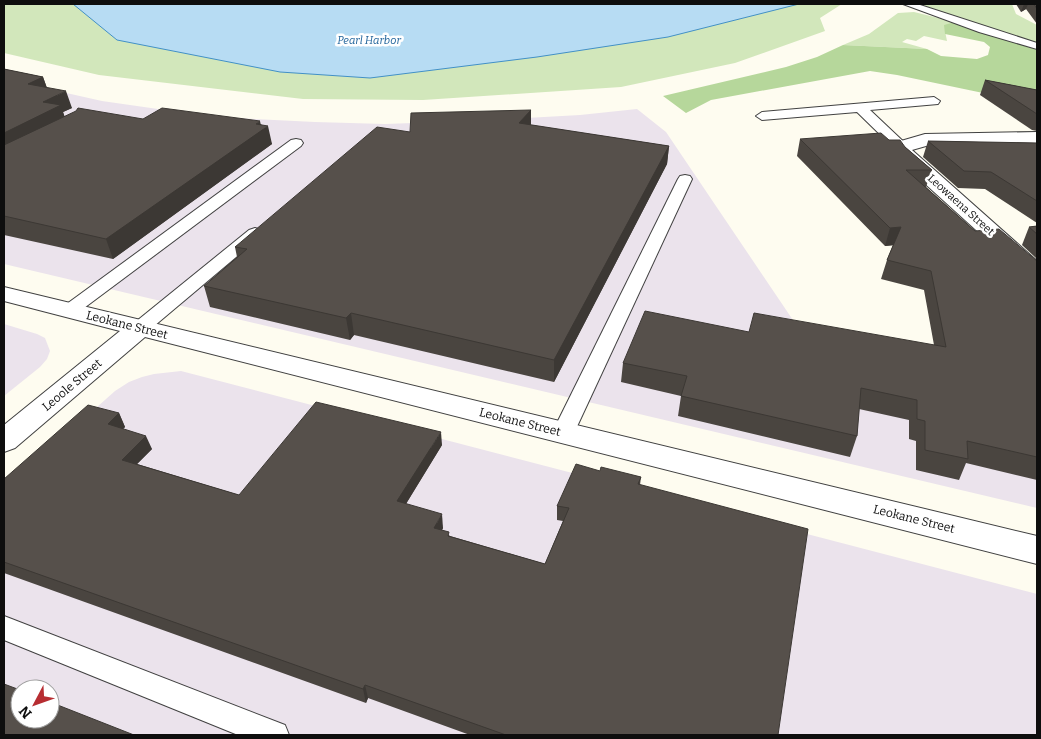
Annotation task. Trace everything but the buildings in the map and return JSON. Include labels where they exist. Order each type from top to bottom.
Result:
[{"type":"street","points":[[901,147],[925,140],[1037,138]]},
{"type":"street","name":"Leowaena Street","points":[[901,147],[908,158],[1037,273]]},
{"type":"street","name":"Leokane Street","points":[[4,294],[1037,550]]},
{"type":"street","name":"Leoole Street","points":[[4,441],[140,328]]},
{"type":"lane","points":[[908,4],[1037,46]]},
{"type":"lane","points":[[762,116],[934,101]]},
{"type":"lane","points":[[859,108],[901,147]]},
{"type":"lane","points":[[70,310],[296,143]]},
{"type":"lane","points":[[563,433],[685,179]]},
{"type":"lane","points":[[140,328],[268,222]]},
{"type":"lane","points":[[4,628],[274,735]]},
{"type":"shaded area","points":[[4,79],[102,101],[214,117],[315,122],[385,124],[469,121],[580,115],[637,109],[666,132],[801,332],[1037,374],[1037,508],[4,264]]},
{"type":"shaded area","points":[[4,324],[45,338],[50,351],[47,359],[40,367],[4,396]]},
{"type":"shaded area","points":[[181,371],[1037,594],[1037,735],[4,735],[4,490],[115,391],[129,382],[142,377]]},
{"type":"green space","points":[[4,4],[842,4],[820,18],[825,31],[735,63],[621,87],[423,100],[303,99],[99,75],[4,53]]},
{"type":"green space","points":[[919,4],[1012,4],[1016,14],[1037,25],[1037,44]]},
{"type":"green space","points":[[914,12],[955,22],[945,31],[947,41],[924,36],[916,41],[907,39],[902,42],[927,49],[843,45],[869,34],[898,13]]},
{"type":"green space","points":[[955,22],[1037,50],[1037,93],[1007,98],[870,71],[711,100],[686,113],[663,96],[786,67],[817,57],[843,45],[927,49],[941,56],[977,59],[988,55],[990,47],[984,42],[945,34],[944,25]]},
{"type":"water","name":"Pearl Harbor","points":[[73,4],[799,4],[668,37],[537,57],[370,78],[280,72],[117,40]]}]
